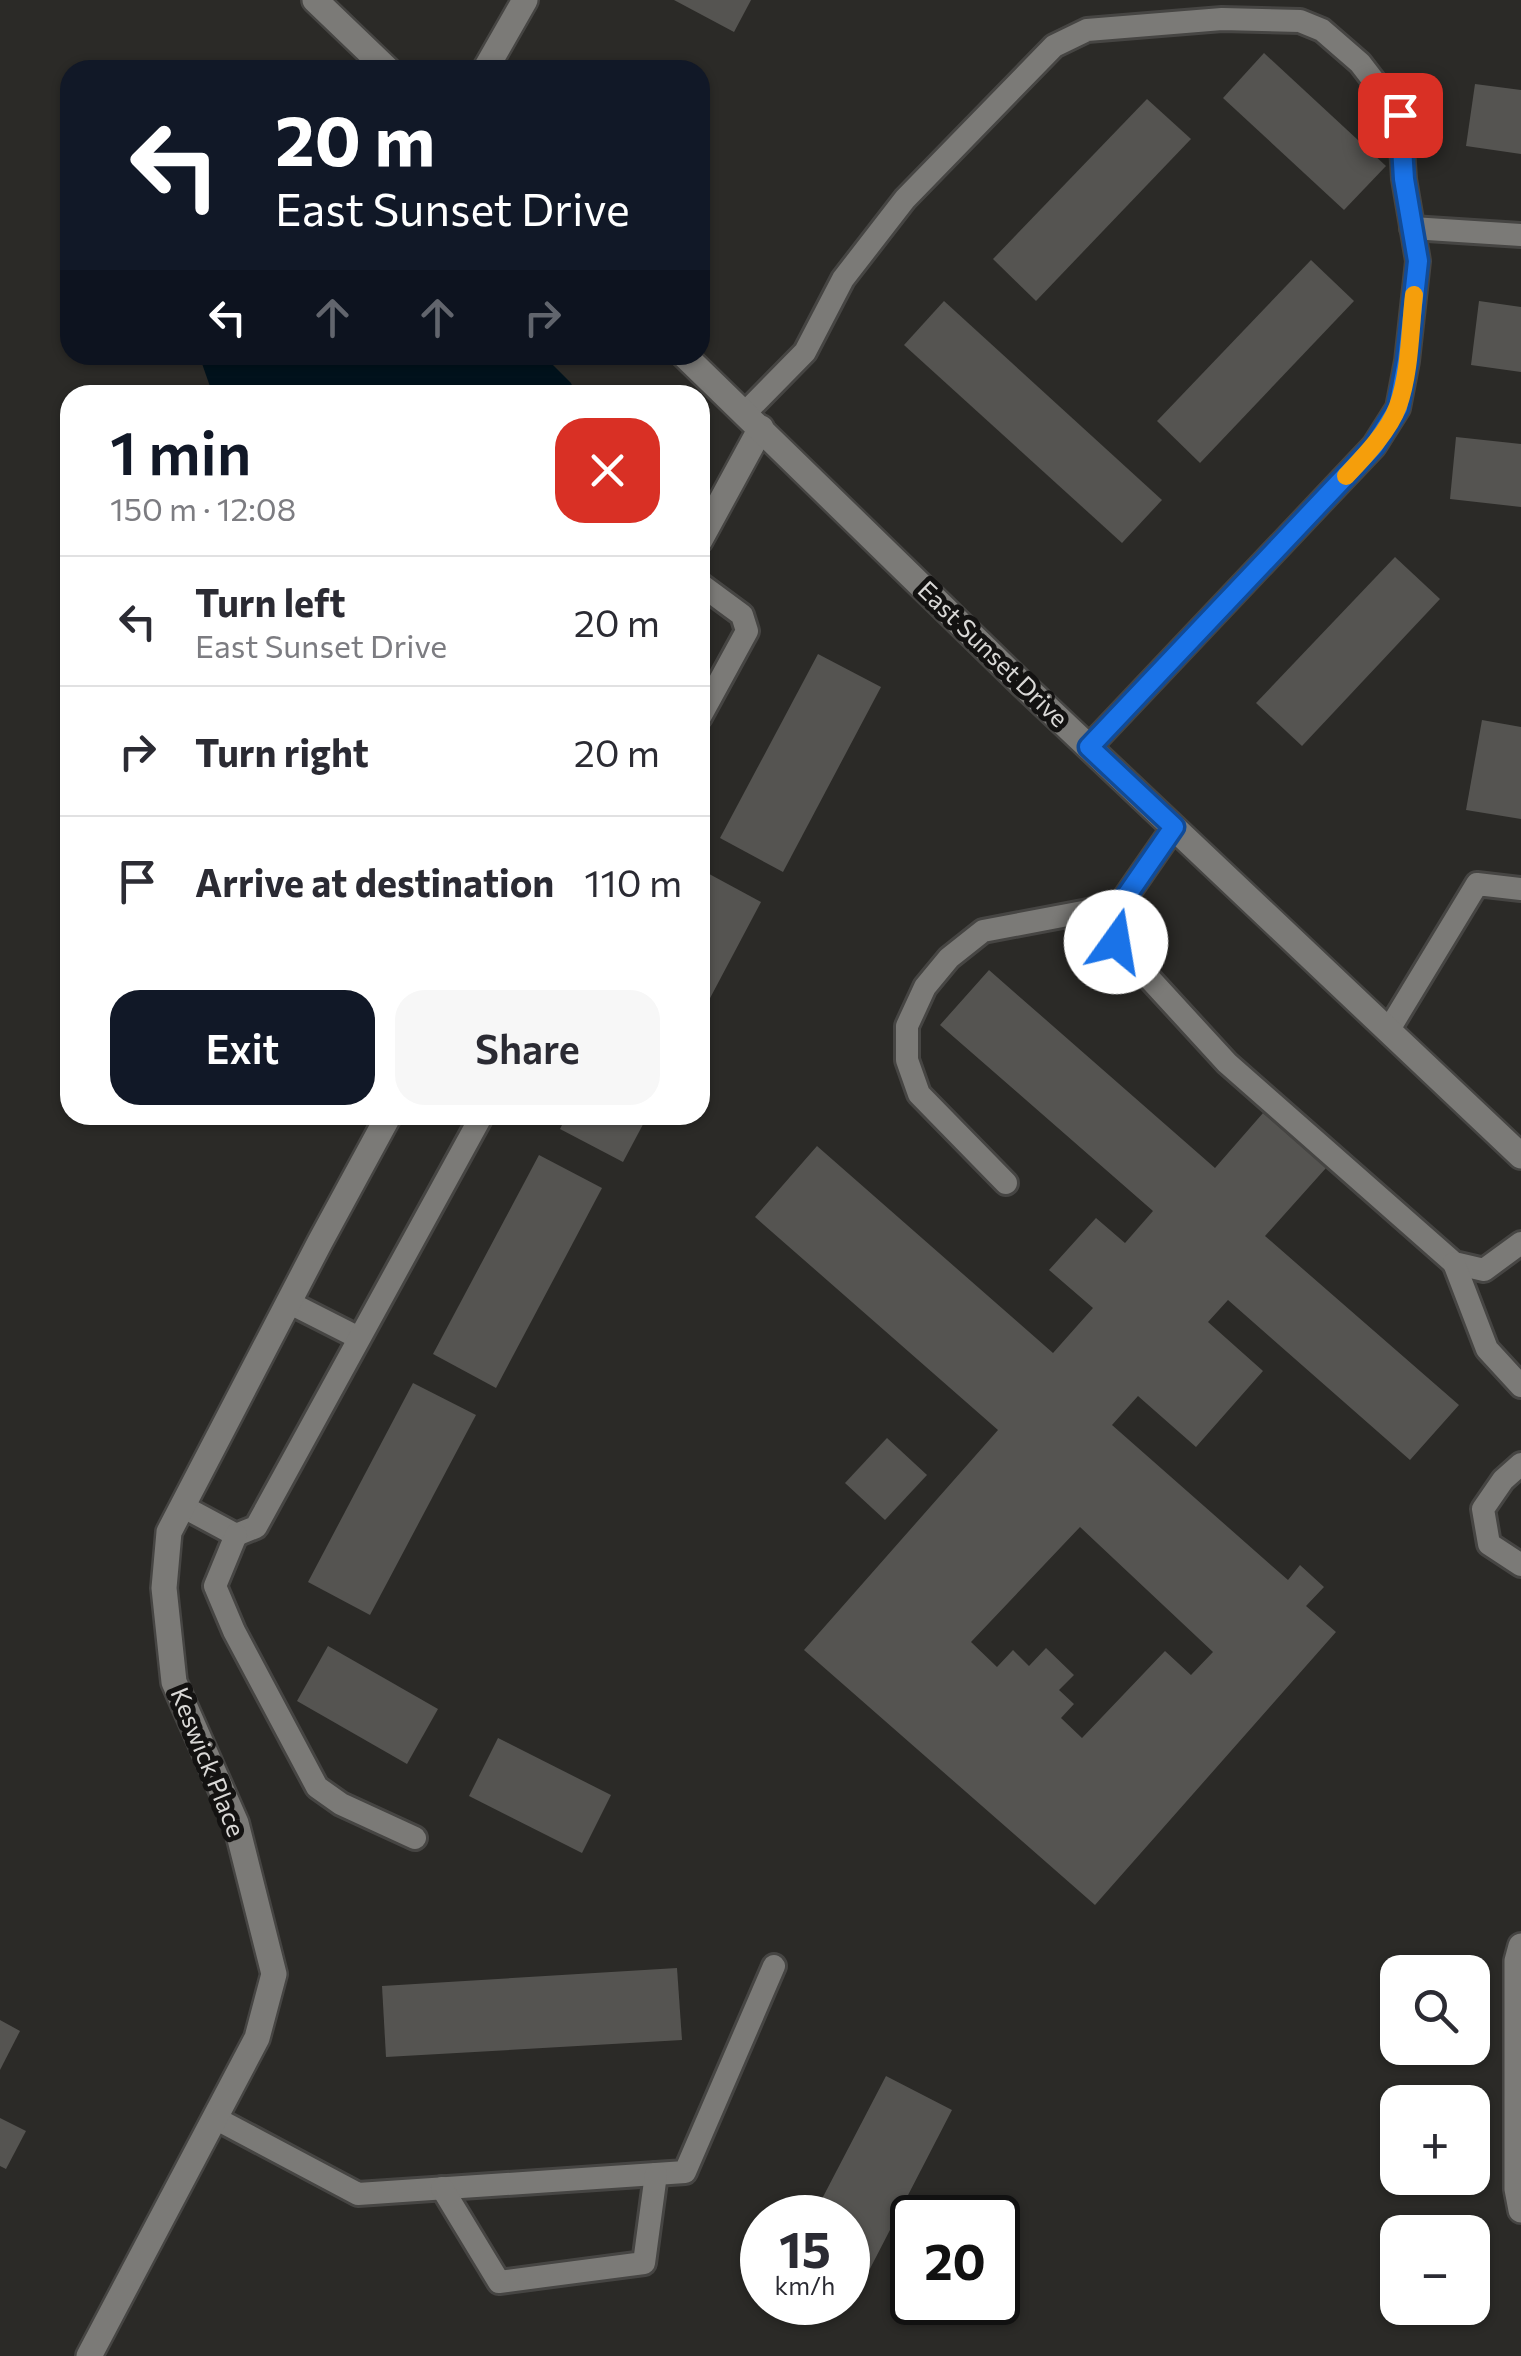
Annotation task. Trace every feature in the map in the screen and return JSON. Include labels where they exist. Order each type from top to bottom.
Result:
[{"type":"street","points":[[315,0],[378,60]]},
{"type":"street","points":[[491,60],[525,0]]},
{"type":"street","name":"East Sunset Drive","points":[[694,365],[1089,747],[1521,1156]]},
{"type":"street","points":[[710,518],[753,421]]},
{"type":"street","name":"Keswick Place","points":[[89,2356],[257,2038],[274,1974],[236,1823],[174,1682],[164,1588],[169,1532],[384,1125]]},
{"type":"street","points":[[1521,1946],[1517,1960],[1517,2190],[1521,2210]]},
{"type":"lane","points":[[753,421],[805,352],[843,279],[904,199],[1054,46],[1088,30],[1222,19],[1300,21],[1322,30],[1360,62],[1400,115],[1404,179],[1418,261],[1398,408],[1374,446],[1089,747]]},
{"type":"lane","points":[[1412,228],[1521,236]]},
{"type":"lane","points":[[710,591],[742,615],[746,632],[710,698]]},
{"type":"lane","points":[[1174,827],[1120,905],[1116,942],[1227,1063],[1454,1262],[1484,1270],[1521,1243]]},
{"type":"lane","points":[[1388,1031],[1477,884],[1521,890]]},
{"type":"lane","points":[[1006,1183],[919,1094],[907,1060],[907,1026],[925,988],[949,958],[983,931],[1120,905]]},
{"type":"lane","points":[[182,1506],[236,1534],[256,1528],[477,1125]]},
{"type":"lane","points":[[1454,1262],[1487,1349],[1521,1386]]},
{"type":"lane","points":[[288,1302],[360,1338]]},
{"type":"lane","points":[[1521,1464],[1503,1480],[1483,1509],[1488,1544],[1521,1565]]},
{"type":"lane","points":[[236,1534],[215,1586],[234,1631],[317,1786],[341,1804],[415,1838]]},
{"type":"lane","points":[[215,2118],[358,2194],[686,2172],[774,1966]]},
{"type":"lane","points":[[442,2188],[499,2282],[644,2263],[656,2174]]},
{"type":"water","points":[[202,365],[553,365],[572,385],[210,385]]},
{"type":"building","points":[[674,0],[751,0],[734,32]]},
{"type":"building","points":[[1264,53],[1386,166],[1344,210],[1223,98]]},
{"type":"building","points":[[1475,84],[1521,90],[1521,154],[1466,146]]},
{"type":"building","points":[[1147,99],[1191,139],[1036,301],[993,259]]},
{"type":"building","points":[[1311,260],[1354,301],[1200,463],[1157,421]]},
{"type":"building","points":[[944,301],[1162,500],[1122,543],[904,345]]},
{"type":"building","points":[[1479,301],[1521,307],[1521,372],[1471,365]]},
{"type":"building","points":[[1456,437],[1521,444],[1521,507],[1450,499]]},
{"type":"building","points":[[1395,557],[1440,599],[1302,746],[1256,703]]},
{"type":"building","points":[[818,654],[881,687],[783,872],[720,838]]},
{"type":"building","points":[[1482,720],[1521,727],[1521,819],[1466,810]]},
{"type":"building","points":[[710,874],[761,902],[710,998]]},
{"type":"building","points":[[989,970],[1215,1168],[1263,1113],[1326,1168],[1265,1236],[1459,1405],[1410,1460],[1228,1300],[1208,1322],[1263,1371],[1196,1447],[1138,1396],[1112,1425],[1288,1580],[1300,1565],[1324,1587],[1306,1606],[1336,1632],[1095,1905],[804,1650],[998,1430],[755,1217],[817,1146],[1053,1353],[1093,1308],[1049,1270],[1096,1218],[1125,1243],[1153,1211],[940,1025]],"holes":[[[1080,1527],[1213,1652],[1191,1675],[1165,1651],[1082,1738],[1061,1718],[1074,1704],[1059,1690],[1074,1675],[1046,1648],[1029,1666],[1013,1650],[997,1667],[971,1642]]]},
{"type":"building","points":[[562,1125],[643,1125],[623,1162],[560,1129]]},
{"type":"building","points":[[539,1155],[602,1188],[496,1388],[433,1354]]},
{"type":"building","points":[[413,1383],[476,1415],[370,1615],[308,1582]]},
{"type":"building","points":[[887,1438],[927,1475],[885,1520],[845,1483]]},
{"type":"building","points":[[328,1646],[438,1709],[407,1764],[297,1701]]},
{"type":"building","points":[[498,1738],[611,1795],[582,1853],[469,1796]]},
{"type":"building","points":[[677,1968],[682,2040],[386,2057],[382,1986]]},
{"type":"building","points":[[0,2020],[20,2031],[0,2070]]},
{"type":"building","points":[[886,2076],[952,2110],[908,2195],[890,2195],[890,2230],[870,2269],[870,2195],[824,2195]]},
{"type":"building","points":[[0,2118],[26,2131],[6,2169],[0,2166]]},
{"type":"slow traffic","points":[[1346,476],[1374,446],[1398,408],[1414,295]]},
{"type":"route","points":[[1116,942],[1120,905],[1174,827],[1089,747],[1374,446],[1398,408],[1418,261],[1404,179],[1400,115]]}]
